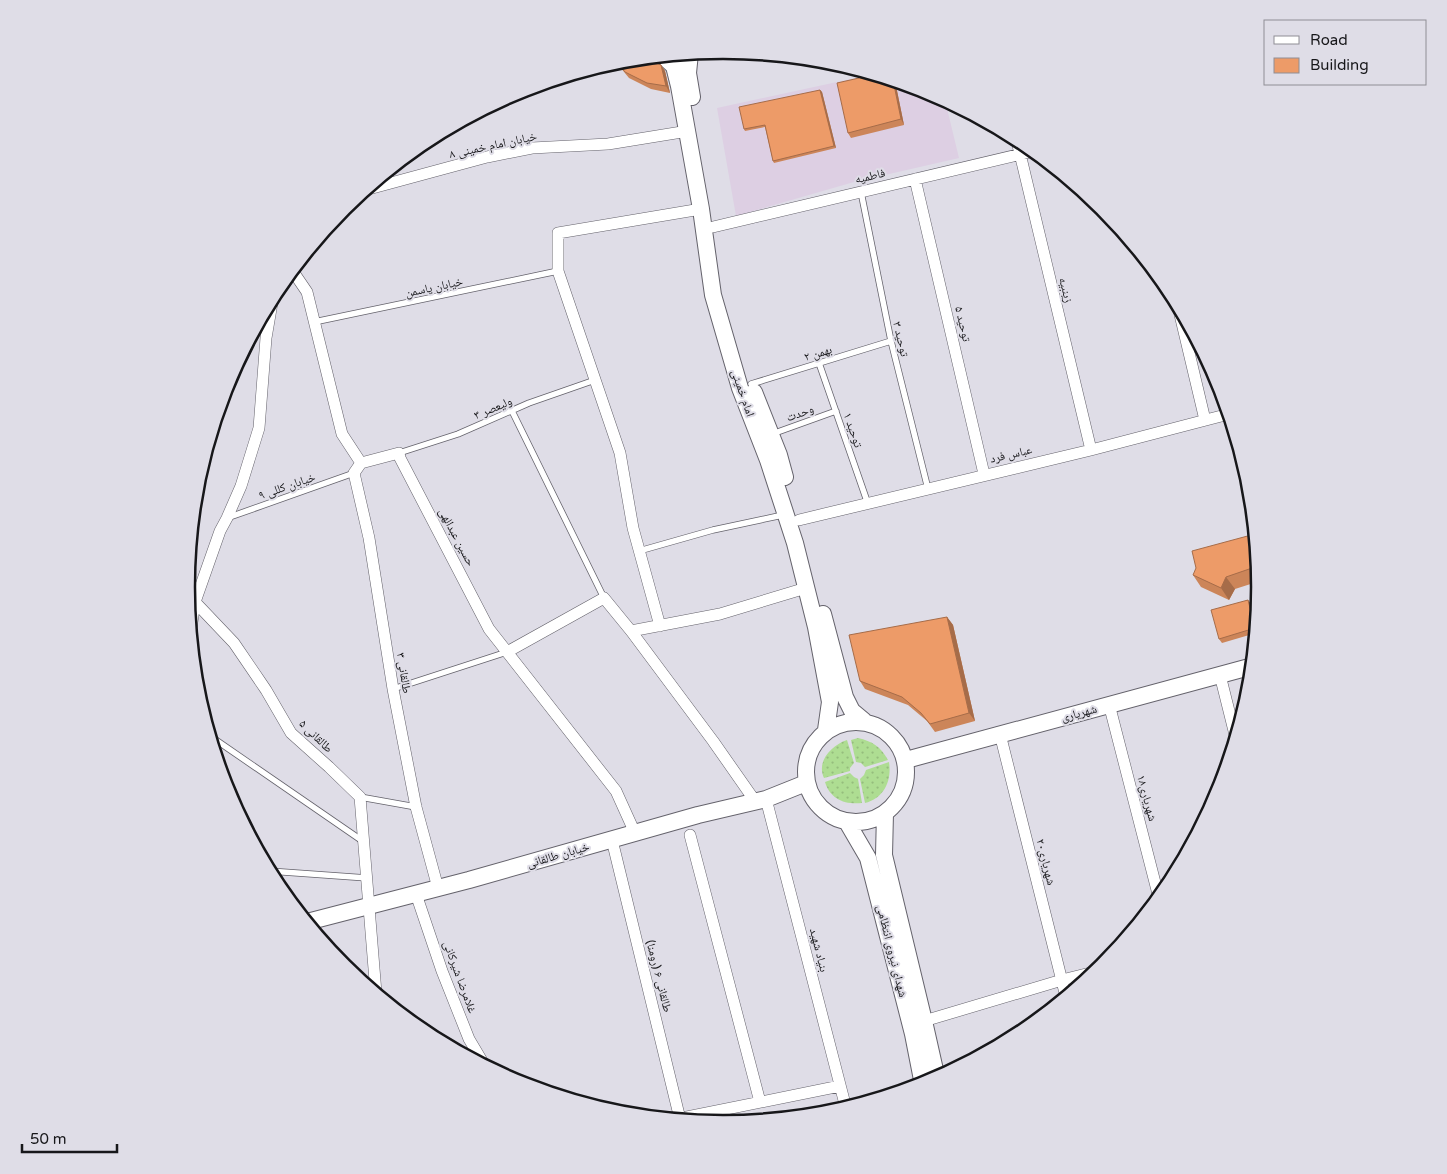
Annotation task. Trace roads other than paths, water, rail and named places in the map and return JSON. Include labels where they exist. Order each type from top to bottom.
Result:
[{"type":"main road","name":"امام خمینی","points":[[689,60],[688,73],[724,292],[751,384],[771,434],[792,517],[845,697],[852,712],[864,721]]},
{"type":"main road","name":"امام خمینی","points":[[669,62],[674,66],[688,131],[713,295],[740,388],[792,517],[830,702],[826,730]]},
{"type":"main road","name":"شهریاری","points":[[906,760],[1245,668]]},
{"type":"main road","points":[[864,721],[883,728],[897,742],[906,760],[906,780],[899,799],[885,813],[867,822],[847,822],[829,815],[814,801],[806,783],[806,763],[813,744],[826,730],[845,722],[864,721]]},
{"type":"main road","name":"خیابان طالقانی","points":[[314,920],[760,800],[806,783]]},
{"type":"main road","name":"شهدای نیروی انتظامی","points":[[885,813],[884,855],[935,1071]]},
{"type":"main road","name":"شهدای نیروی انتظامی","points":[[847,822],[868,858],[913,1034],[921,1077]]},
{"type":"street","name":"خیابان امام خمینی ۸","points":[[380,186],[532,148],[608,144],[688,131]]},
{"type":"street","name":"زینبیه","points":[[1018,149],[1090,450]]},
{"type":"street","name":"فاطمیه","points":[[713,227],[1024,153]]},
{"type":"street","name":"توحید ۵","points":[[915,179],[984,474]]},
{"type":"street","points":[[660,626],[633,528],[620,453],[558,271],[558,233],[701,209]]},
{"type":"street","points":[[296,276],[307,292],[342,434],[361,463]]},
{"type":"street","points":[[195,601],[220,532],[241,486],[259,428],[266,338],[270,317]]},
{"type":"street","points":[[1187,334],[1205,420]]},
{"type":"street","name":"عباس فرد","points":[[792,517],[868,504],[1223,416]]},
{"type":"street","points":[[354,473],[361,463],[399,453]]},
{"type":"street","name":"حسین عبدالهی","points":[[399,453],[489,629],[616,791],[635,833]]},
{"type":"street","name":"طالقانی ۳","points":[[354,473],[369,538],[393,689],[416,807],[438,888]]},
{"type":"street","points":[[632,631],[720,614],[806,588]]},
{"type":"street","points":[[507,652],[604,598],[632,631],[713,741],[760,800]]},
{"type":"street","name":"طالقانی ۵","points":[[195,602],[234,643],[266,690],[291,733],[360,797]]},
{"type":"street","points":[[1220,674],[1233,727]]},
{"type":"street","name":"شهریاری۱۸","points":[[1109,704],[1157,889]]},
{"type":"street","name":"شهریاری۲۰","points":[[1000,734],[1064,990]]},
{"type":"street","points":[[360,797],[375,984]]},
{"type":"street","name":"بنیاد شهید","points":[[760,800],[844,1101]]},
{"type":"street","points":[[690,835],[760,1102]]},
{"type":"street","name":"طالقانی ۶ (رومنا)","points":[[612,840],[677,1113]]},
{"type":"street","name":"غلامرضا شیرکانی","points":[[416,894],[442,971],[469,1039],[478,1055]]},
{"type":"street","points":[[924,1021],[1082,975]]},
{"type":"street","points":[[701,1114],[840,1086]]},
{"type":"lane","name":"توحید ۳","points":[[861,192],[891,341],[928,489]]},
{"type":"lane","name":"خیابان یاسمن","points":[[314,322],[558,271]]},
{"type":"lane","name":"بهمن ۲","points":[[751,384],[891,341]]},
{"type":"lane","name":"توحید ۱","points":[[819,363],[868,504]]},
{"type":"lane","name":"ولیعصر ۳","points":[[399,453],[458,434],[529,403],[595,380]]},
{"type":"lane","points":[[512,411],[604,598]]},
{"type":"lane","name":"وحدت","points":[[771,434],[836,411]]},
{"type":"lane","name":"خیابان کللی ۹","points":[[228,518],[354,473]]},
{"type":"lane","points":[[640,551],[713,530],[792,517]]},
{"type":"lane","points":[[393,689],[507,652]]},
{"type":"lane","points":[[218,742],[364,842]]},
{"type":"lane","points":[[360,797],[416,807]]},
{"type":"lane","points":[[278,871],[367,878]]}]
